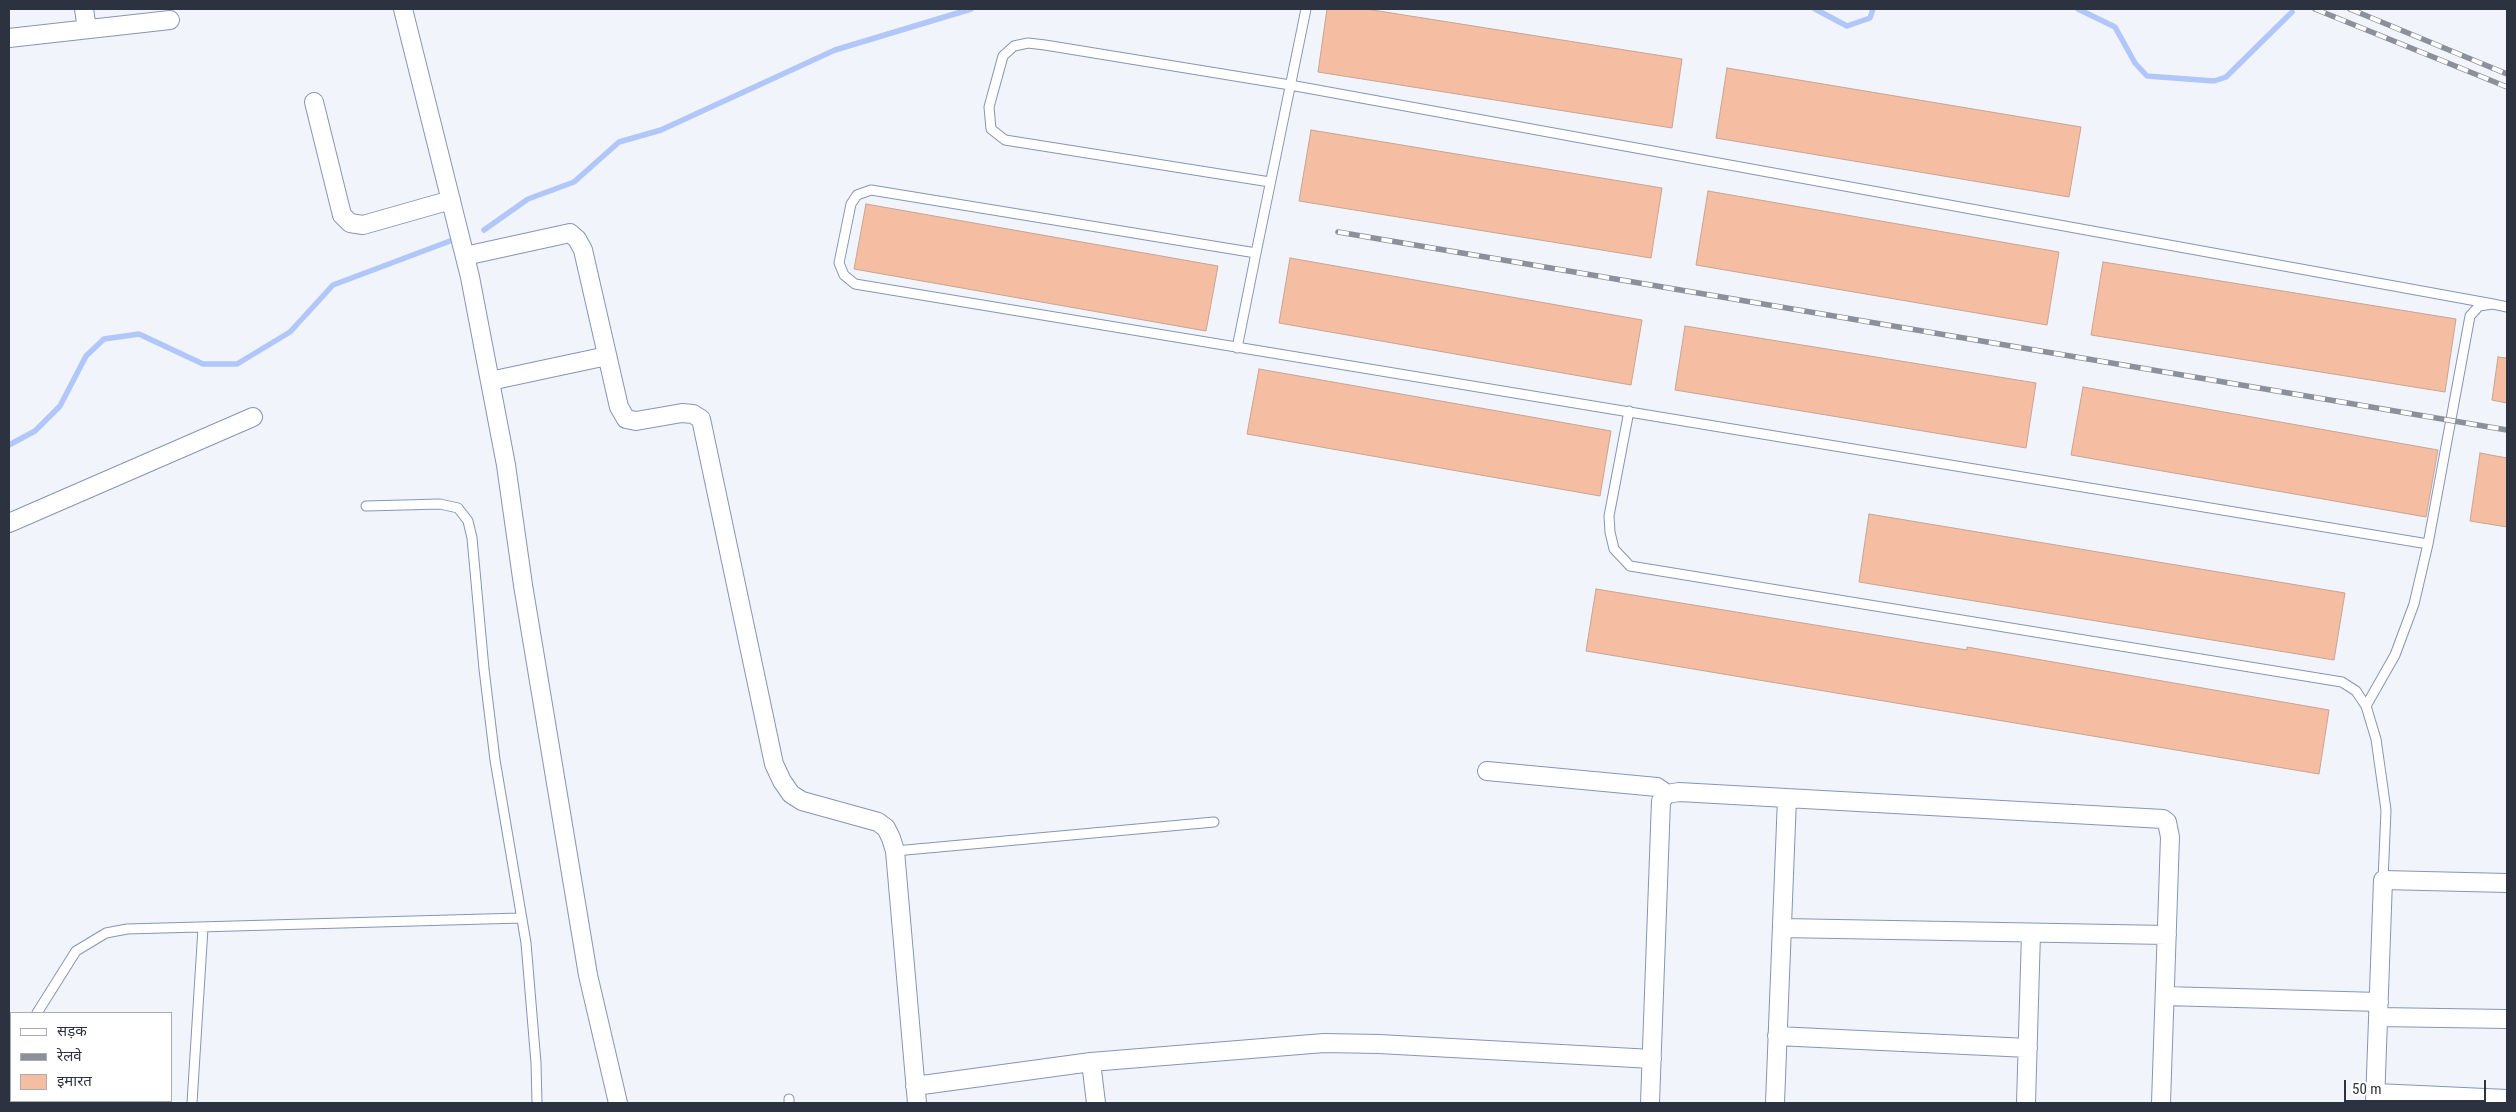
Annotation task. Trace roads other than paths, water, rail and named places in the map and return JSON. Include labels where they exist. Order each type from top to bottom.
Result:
[{"type":"street","points":[[84,9],[87,30]]},
{"type":"street","points":[[403,9],[465,256],[490,381],[506,465],[523,585],[588,975],[618,1103]]},
{"type":"street","points":[[9,38],[170,20]]},
{"type":"street","points":[[314,102],[342,215],[350,223],[363,225],[451,200]]},
{"type":"street","points":[[465,256],[570,233],[577,238],[583,250],[619,407],[626,419],[636,421],[682,413],[693,414],[701,419],[772,755],[782,781],[791,794],[802,801],[878,822],[886,828],[895,851],[916,1095],[1091,1062],[1324,1043],[1379,1044],[1652,1058]]},
{"type":"street","points":[[490,381],[607,356]]},
{"type":"street","points":[[9,523],[253,417]]},
{"type":"street","points":[[1487,771],[1657,787],[1667,794]]},
{"type":"street","points":[[1650,1103],[1661,801],[1667,794],[1679,792],[2163,819],[2167,822],[2170,837],[2162,1103]]},
{"type":"street","points":[[1775,1103],[1787,798]]},
{"type":"street","points":[[2507,883],[2383,880],[2376,1098],[2488,1101],[2507,1099]]},
{"type":"street","points":[[1782,928],[2167,935]]},
{"type":"street","points":[[2026,1103],[2032,933]]},
{"type":"street","points":[[2165,996],[2507,1019]]},
{"type":"street","points":[[1777,1036],[2028,1048]]},
{"type":"street","points":[[1091,1062],[1096,1103]]},
{"type":"lane","points":[[1237,348],[1306,9]]},
{"type":"lane","points":[[1270,182],[1005,140],[991,129],[989,107],[1003,56],[1014,46],[1028,44],[1290,85],[2507,307]]},
{"type":"lane","points":[[1256,253],[871,190],[857,194],[851,204],[839,263],[844,275],[855,284],[2428,544]]},
{"type":"lane","points":[[2366,706],[2395,655],[2414,604],[2428,544],[2470,316],[2479,306],[2492,304]]},
{"type":"lane","points":[[1629,411],[1609,516],[1614,549],[1630,566],[2342,682],[2356,691],[2366,706],[2376,739],[2386,810],[2383,880]]},
{"type":"lane","points":[[366,506],[440,504],[458,508],[468,521],[472,538],[484,669],[495,760],[522,918],[536,1063],[536,1103]]},
{"type":"lane","points":[[895,851],[1214,822]]},
{"type":"lane","points":[[38,1012],[76,951],[90,940],[106,933],[127,929],[522,918]]},
{"type":"lane","points":[[192,1103],[203,928]]},
{"type":"waterway","points":[[484,230],[528,199],[574,182],[619,142],[661,130],[835,50],[971,9]]},
{"type":"waterway","points":[[1815,9],[1847,26],[1870,18],[1873,9]]},
{"type":"waterway","points":[[2078,9],[2115,27],[2135,63],[2147,76],[2214,81],[2226,77],[2292,12]]},
{"type":"waterway","points":[[9,445],[35,431],[60,406],[86,356],[104,339],[139,334],[203,364],[237,364],[290,332],[333,285],[450,241]]},
{"type":"railway","points":[[2315,9],[2507,87]]},
{"type":"railway","points":[[2350,9],[2507,74]]},
{"type":"railway","points":[[1338,232],[2507,430]]}]
